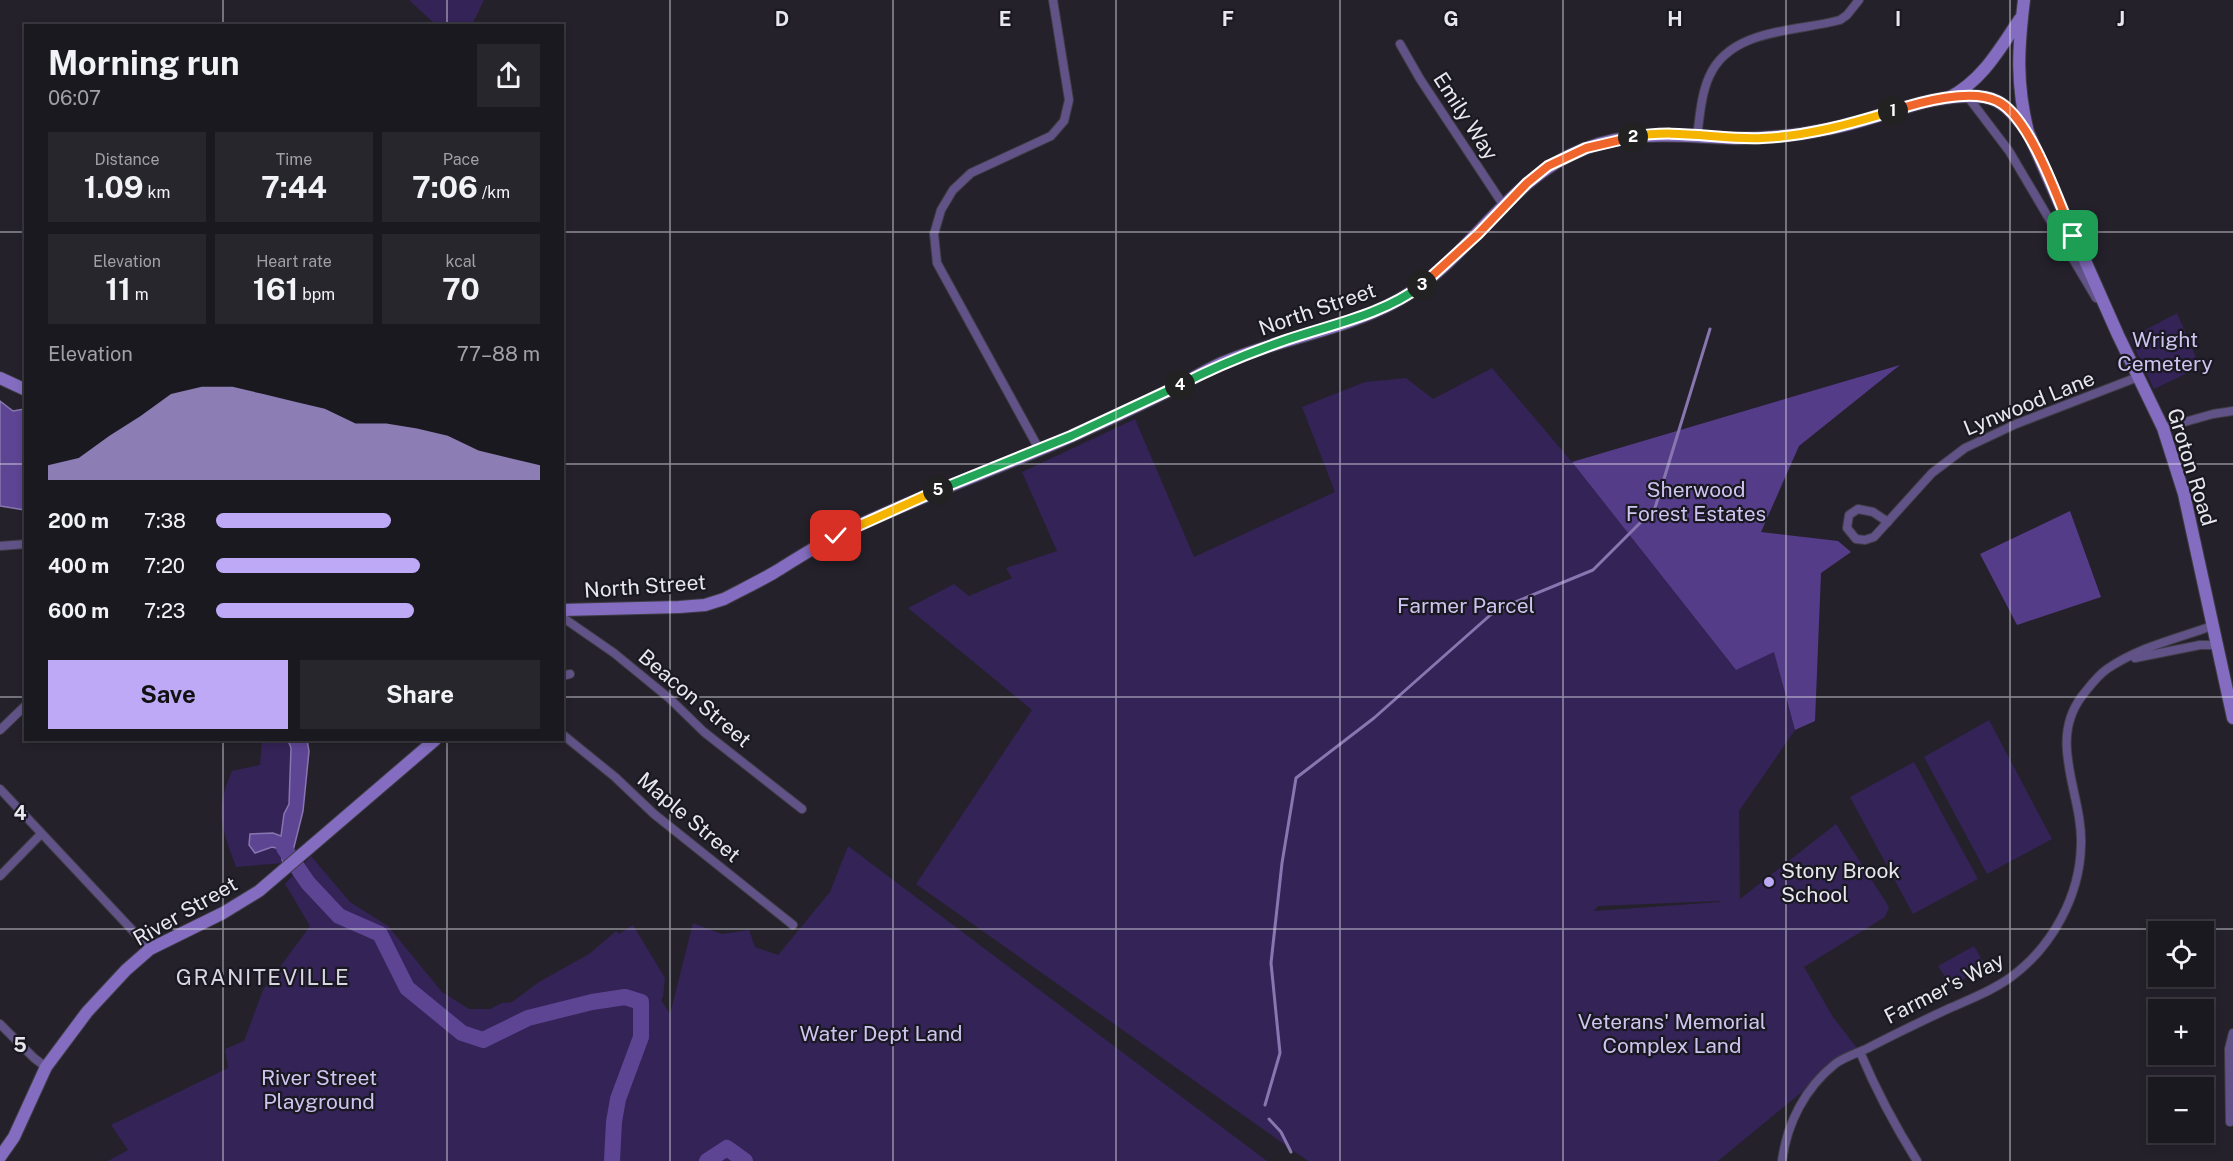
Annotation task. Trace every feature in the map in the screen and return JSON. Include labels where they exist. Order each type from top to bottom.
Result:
[{"type":"main road","name":"Groton Road","points":[[2024,0],[2018,77],[2020,102],[2028,132],[2118,335],[2163,428],[2184,494],[2233,718]]},
{"type":"main road","points":[[1947,98],[1966,87],[1991,62],[2022,15]]},
{"type":"main road","name":"North Street","points":[[564,610],[679,607],[705,605],[724,599],[836,536],[962,480],[1039,449],[1166,392],[1232,359],[1343,324],[1390,304],[1421,286],[1478,234],[1527,183],[1548,166],[1586,148],[1642,135],[1762,138],[1793,135],[1833,129],[1947,98],[1968,97],[1999,101],[2028,132]]},
{"type":"main road","points":[[0,378],[24,389]]},
{"type":"main road","name":"River Street","points":[[0,1157],[14,1137],[46,1067],[105,992],[150,949],[259,891],[434,741]]},
{"type":"street","points":[[1039,449],[937,263],[934,234],[941,210],[953,190],[971,173],[1051,136],[1064,121],[1069,100],[1053,0]]},
{"type":"street","points":[[1697,136],[1708,79],[1714,66],[1724,55],[1746,42],[1770,34],[1840,20],[1859,0]]},
{"type":"street","name":"Emily Way","points":[[1400,45],[1504,206]]},
{"type":"street","points":[[1968,97],[2009,151],[2118,335]]},
{"type":"street","name":"Lynwood Lane","points":[[1888,522],[1873,512],[1858,509],[1849,515],[1847,528],[1856,539],[1865,540],[1874,537],[1888,522],[1932,473],[1965,448],[2016,424],[2138,377]]},
{"type":"street","points":[[2163,428],[2213,414],[2233,411]]},
{"type":"street","points":[[0,546],[24,544]]},
{"type":"street","name":"Beacon Street","points":[[564,618],[614,653],[669,698],[704,732],[802,808]]},
{"type":"street","name":"Farmer's Way","points":[[1782,1161],[1790,1126],[1799,1107],[1812,1086],[1837,1062],[1992,988],[2023,967],[2047,941],[2065,912],[2071,897],[2081,846],[2077,805],[2066,749],[2066,732],[2072,712],[2091,684],[2106,670],[2122,660],[2149,646],[2212,626]]},
{"type":"street","name":"Farmer's Way","points":[[2122,660],[2200,645],[2217,645]]},
{"type":"street","points":[[0,730],[24,707]]},
{"type":"street","points":[[0,715],[10,720]]},
{"type":"street","name":"Maple Street","points":[[564,736],[615,777],[654,814],[793,925]]},
{"type":"street","points":[[0,789],[150,949]]},
{"type":"street","points":[[0,876],[41,834]]},
{"type":"street","points":[[0,1024],[46,1067]]},
{"type":"street","points":[[2230,1122],[2229,1049],[2233,1033]]},
{"type":"street","points":[[1860,1052],[1877,1092],[1917,1161]]},
{"type":"green space","points":[[409,0],[484,0],[472,24],[435,24]]},
{"type":"green space","name":"Wright Cemetery","points":[[2177,313],[2200,367],[2154,389],[2130,338]]},
{"type":"green space","name":"Sherwood Forest Estates","points":[[1900,365],[1799,446],[1761,532],[1838,541],[1851,552],[1821,573],[1815,721],[1795,730],[1774,652],[1736,670],[1572,462]]},
{"type":"green space","points":[[1492,368],[1572,462],[1736,670],[1774,651],[1795,730],[1739,811],[1740,899],[1836,824],[1889,907],[1885,917],[1804,967],[1833,1017],[1860,1052],[1841,1060],[1718,1161],[1308,1161],[916,884],[1032,710],[908,608],[954,584],[969,596],[1012,578],[1006,568],[1057,551],[1022,472],[1135,419],[1194,557],[1335,492],[1302,407],[1365,382],[1406,378],[1433,399]],"holes":[[[1720,902],[1594,911],[1598,906]]]},
{"type":"green space","points":[[2070,511],[2101,597],[2017,625],[1980,554]]},
{"type":"green space","points":[[1989,720],[2052,839],[1987,874],[1924,757]]},
{"type":"green space","points":[[262,741],[289,741],[289,804],[281,837],[255,853],[272,847],[280,849],[283,863],[236,867],[223,829],[221,809],[226,785],[232,771],[260,765]]},
{"type":"green space","points":[[1914,762],[1978,879],[1913,914],[1850,797]]},
{"type":"green space","name":"Water Dept Land","points":[[848,846],[1267,1161],[108,1161],[128,1150],[111,1125],[228,1068],[225,1049],[244,1041],[263,990],[310,926],[285,884],[311,856],[350,902],[388,926],[442,992],[469,1009],[490,1009],[502,1003],[512,1002],[539,982],[589,954],[616,931],[619,934],[633,925],[665,978],[661,1000],[670,1014],[693,923],[722,934],[749,930],[755,947],[778,955],[830,892]]},
{"type":"green space","points":[[1974,946],[1986,967],[1951,986],[1938,966]]},
{"type":"shaded area","points":[[0,401],[13,411],[24,409],[24,510],[0,506]]},
{"type":"shaded area","points":[[288,741],[307,741],[309,751],[303,811],[293,851],[283,863],[280,849],[272,847],[255,853],[249,845],[250,834],[273,833],[281,836],[284,814],[289,804],[291,748]]},
{"type":"waterway","points":[[1265,1105],[1280,1053],[1271,963],[1282,863],[1296,778],[1374,718],[1496,610],[1593,570],[1655,508],[1710,329]]},
{"type":"waterway","points":[[284,848],[308,883],[339,916],[380,934],[407,988],[462,1033],[483,1040],[528,1018],[592,1002],[625,997],[641,1002],[641,1037],[618,1099],[612,1161]]},
{"type":"waterway","points":[[1269,1119],[1281,1132],[1291,1152]]},
{"type":"waterway","points":[[707,1161],[727,1148],[745,1161]]},
{"type":"place","name":"Stony Brook School","points":[[1769,882]]},
{"type":"district","name":"GRANITEVILLE","points":[[263,977]]},
{"type":"route","points":[[836,536],[962,480],[1004,465],[1071,436],[1166,392],[1217,365],[1287,340],[1343,324],[1390,304],[1421,286],[1478,234],[1527,183],[1548,166],[1564,157],[1601,143],[1642,135],[1762,138],[1793,135],[1833,129],[1947,98],[1991,98],[2006,106],[2028,132],[2073,236]]},
{"type":"park label","name":"Farmer Parcel","points":[[1466,605]]},
{"type":"park label","name":"Veterans' Memorial Complex Land","points":[[1672,1033]]},
{"type":"park label","name":"River Street Playground","points":[[319,1089]]}]
